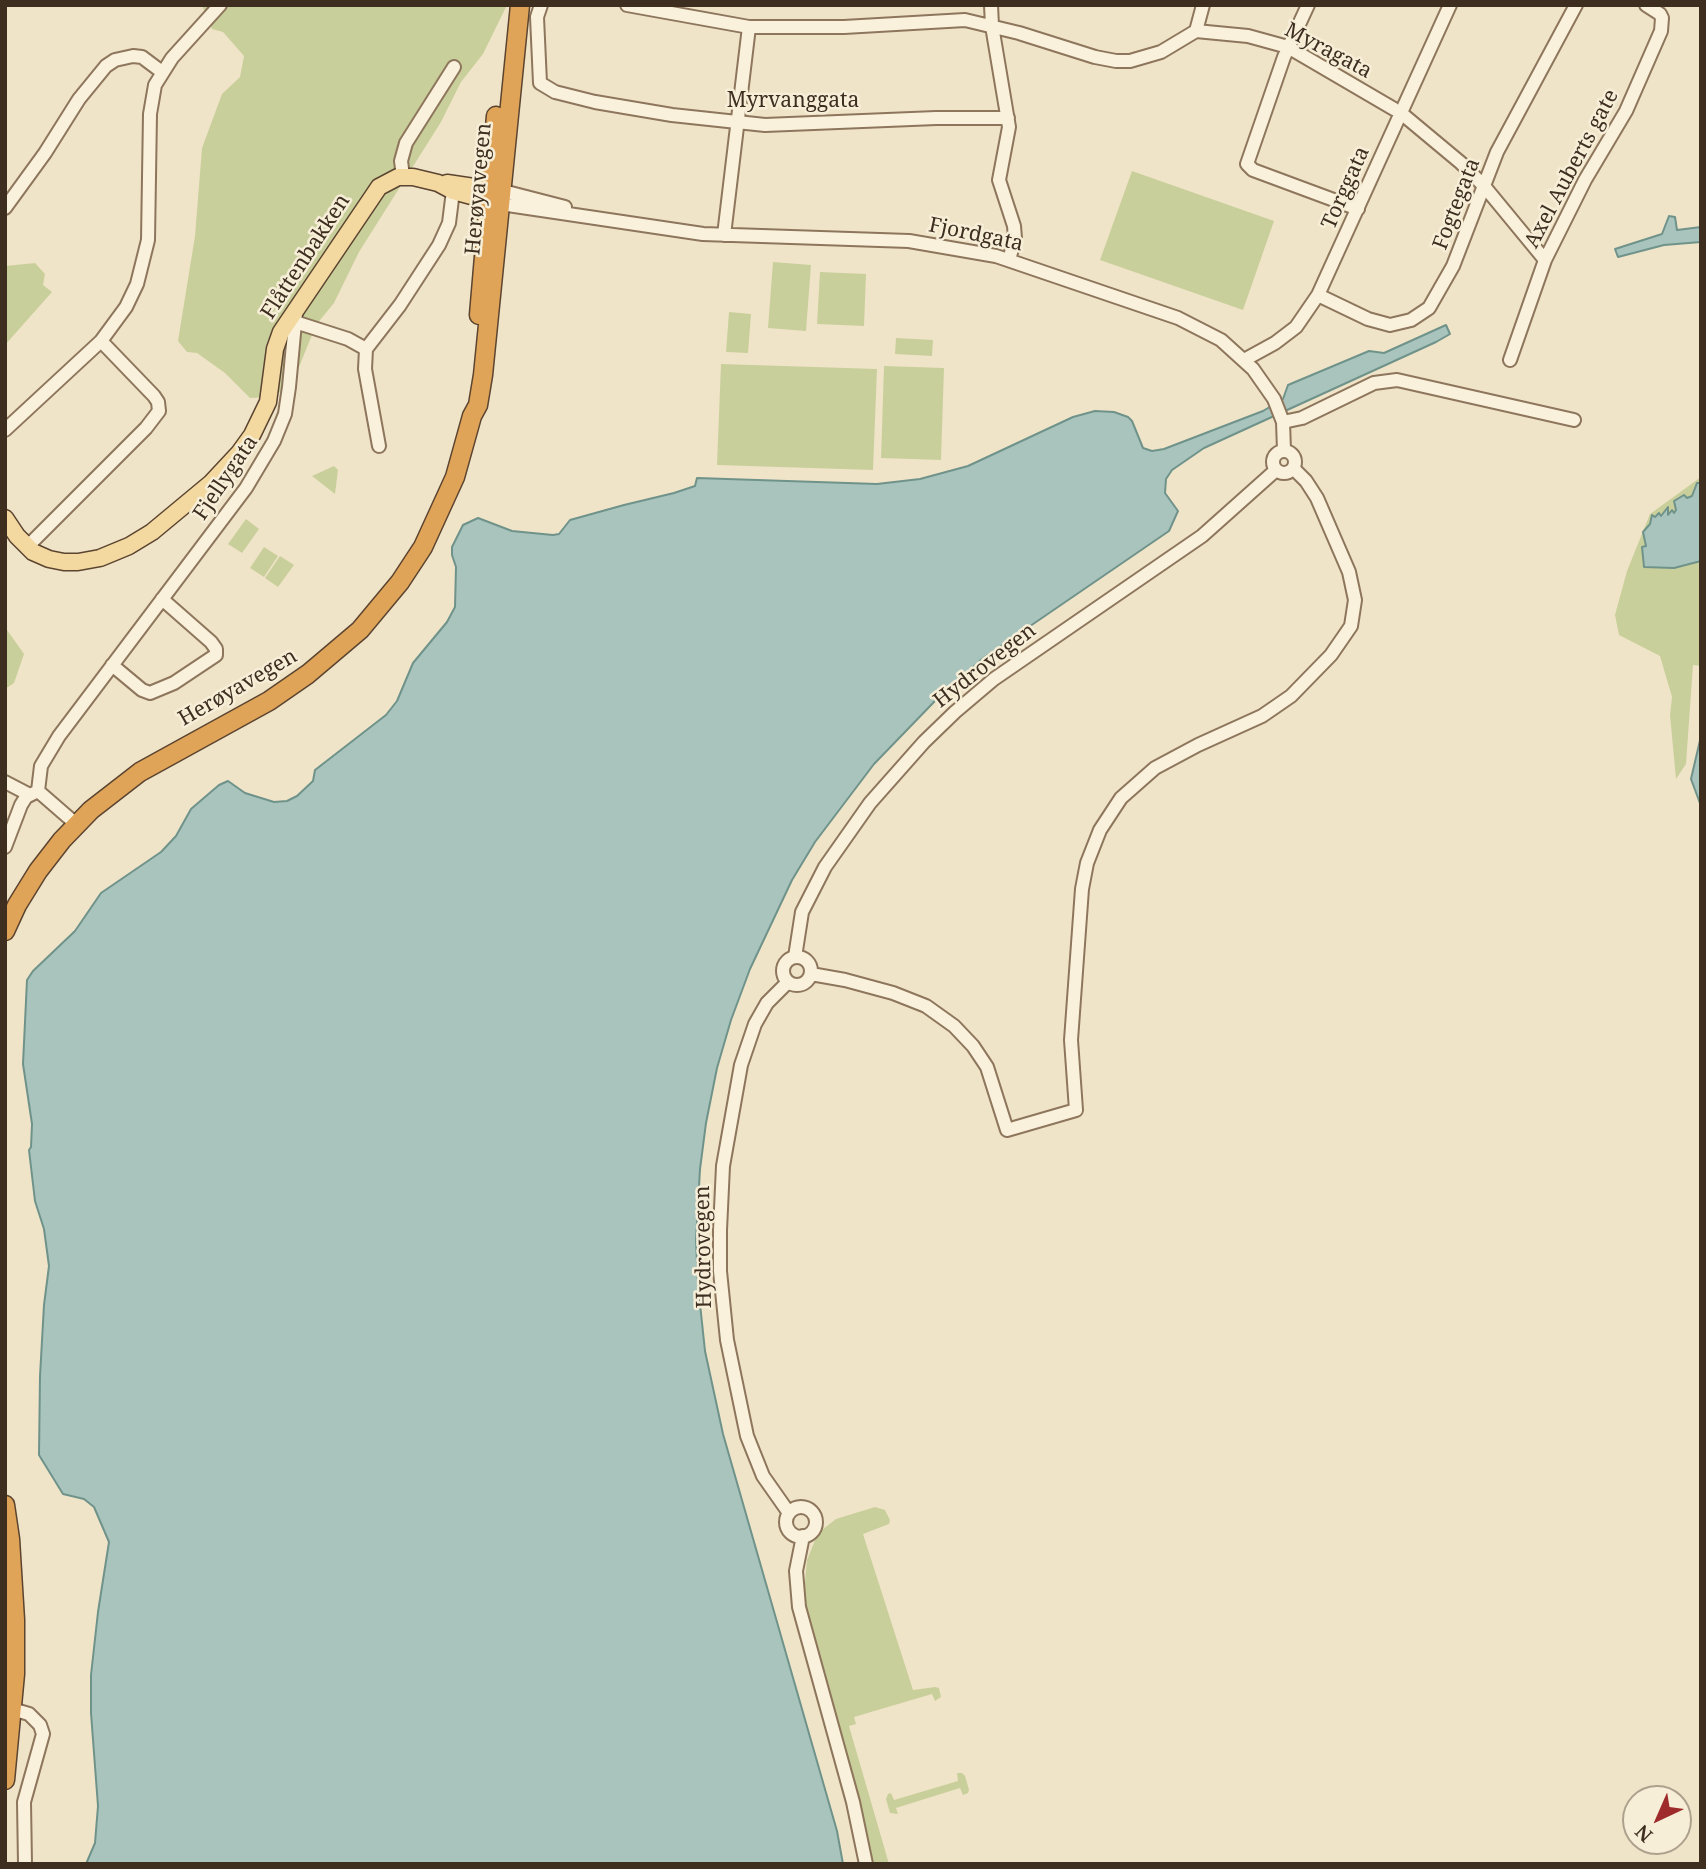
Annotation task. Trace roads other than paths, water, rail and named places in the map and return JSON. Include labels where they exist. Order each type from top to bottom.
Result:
[{"type":"highway","name":"Herøyavegen","points":[[5,931],[28,886],[76,824],[113,790],[140,772],[291,687],[325,661],[360,630],[400,582],[430,533],[454,477],[472,415],[478,405],[485,362],[503,48],[510,5]]},
{"type":"highway","name":"Herøyavegen","points":[[496,196],[520,5]]},
{"type":"highway","points":[[5,1505],[15,1620],[12,1709],[5,1780]]},
{"type":"main road","points":[[402,176],[496,196]]},
{"type":"main road","name":"Flåttenbakken","points":[[5,518],[27,547],[40,556],[58,561],[78,562],[100,558],[152,532],[201,492],[233,460],[258,426],[268,402],[277,342],[374,192],[388,180],[402,176]]},
{"type":"street","points":[[5,430],[102,341],[126,307],[137,284],[145,256],[150,221],[150,114],[155,85],[162,72],[220,5]]},
{"type":"street","name":"Myrvanggata","points":[[541,5],[537,16],[540,83],[555,92],[595,102],[737,123],[1008,118]]},
{"type":"street","points":[[627,5],[689,11],[749,27],[844,27],[965,20],[1095,57],[1130,61],[1161,52],[1196,31],[1203,5]]},
{"type":"street","points":[[991,5],[992,26],[1008,118],[1009,134],[999,180],[1014,226],[1009,260]]},
{"type":"street","points":[[1308,5],[1288,47],[1247,164],[1252,170],[1358,209]]},
{"type":"street","name":"Torggata","points":[[1244,360],[1268,348],[1296,327],[1318,295],[1358,209],[1397,111],[1450,5]]},
{"type":"street","name":"Fogtegata","points":[[1318,295],[1380,323],[1401,323],[1421,315],[1436,298],[1453,266],[1506,133],[1576,5]]},
{"type":"street","name":"Axel Auberts gate","points":[[1510,360],[1545,260],[1585,180],[1626,111],[1661,31],[1660,13],[1646,5]]},
{"type":"street","points":[[724,235],[749,27]]},
{"type":"street","name":"Myragata","points":[[1196,31],[1248,36],[1288,47],[1397,111],[1453,156],[1484,186],[1545,260]]},
{"type":"street","points":[[5,208],[45,153],[79,99],[106,66],[115,60],[134,56],[142,57],[162,72]]},
{"type":"street","points":[[402,176],[401,161],[406,142],[454,67]]},
{"type":"street","points":[[379,446],[365,369],[366,349],[400,305],[439,245],[449,223],[448,185]]},
{"type":"street","name":"Fjordgata","points":[[496,196],[569,208],[577,214],[643,226],[724,235],[909,241],[968,250],[1009,260],[1178,318],[1221,340],[1259,377],[1280,412]]},
{"type":"street","points":[[296,315],[366,349]]},
{"type":"street","name":"Fjellygata","points":[[5,847],[21,805],[34,793],[45,756],[246,488],[274,441],[285,414],[296,315]]},
{"type":"street","points":[[27,547],[159,411],[154,396],[102,341]]},
{"type":"street","points":[[811,974],[845,980],[902,996],[926,1006],[954,1026],[974,1046],[987,1067],[1007,1130],[1076,1110],[1071,1040],[1082,890],[1087,863],[1100,830],[1121,798],[1155,768],[1262,716],[1292,696],[1331,655],[1353,620],[1354,600],[1349,572],[1312,488],[1293,468],[1294,457],[1284,450],[1280,412],[1301,418],[1384,380],[1407,381],[1574,420]]},
{"type":"street","points":[[1284,450],[1279,451],[1272,462],[1276,470],[1283,473],[1293,468]]},
{"type":"street","name":"Hydrovegen","points":[[795,957],[802,912],[825,867],[870,803],[924,742],[994,679],[1202,536],[1276,470]]},
{"type":"street","points":[[112,665],[150,694],[174,683],[216,655],[216,649],[211,642],[162,599]]},
{"type":"street","points":[[5,782],[34,793],[76,824]]},
{"type":"street","points":[[795,957],[806,960],[811,974],[802,985],[788,982],[783,975],[784,966],[795,957]]},
{"type":"street","name":"Hydrovegen","points":[[788,982],[767,1003],[755,1024],[741,1065],[723,1167],[720,1271],[727,1340],[747,1436],[762,1476],[789,1513]]},
{"type":"street","points":[[804,1507],[813,1512],[815,1525],[811,1533],[803,1536],[792,1533],[786,1524],[793,1509],[804,1507]]},
{"type":"street","points":[[803,1536],[796,1572],[799,1607],[853,1802],[866,1864]]},
{"type":"street","points":[[12,1709],[35,1719],[43,1734],[24,1802],[25,1864]]},
{"type":"water","points":[[1669,216],[1675,217],[1677,230],[1701,227],[1701,242],[1664,245],[1618,257],[1615,249],[1662,234]]},
{"type":"water","points":[[1446,325],[1450,334],[1436,342],[1204,448],[1172,470],[1166,479],[1165,493],[1178,511],[1169,531],[982,659],[934,702],[874,764],[815,842],[792,880],[750,969],[717,1068],[706,1123],[696,1240],[698,1285],[705,1351],[723,1434],[837,1831],[843,1864],[86,1864],[95,1843],[98,1806],[91,1675],[109,1542],[94,1507],[84,1499],[63,1494],[39,1455],[40,1376],[49,1266],[44,1229],[35,1201],[29,1150],[32,1124],[23,1064],[27,980],[75,931],[101,893],[161,852],[176,836],[191,809],[219,785],[228,781],[245,793],[274,802],[287,801],[297,796],[313,781],[315,770],[386,715],[397,701],[413,663],[447,622],[455,607],[456,567],[452,547],[463,525],[478,518],[512,531],[553,535],[559,534],[570,520],[674,493],[695,486],[697,478],[877,484],[920,479],[968,466],[1073,417],[1095,411],[1114,412],[1128,417],[1143,448],[1152,451],[1164,449],[1263,411],[1283,399],[1288,385],[1369,351],[1384,353]]},
{"type":"water","points":[[1697,483],[1701,483],[1701,561],[1674,568],[1644,567],[1642,547],[1646,546],[1643,532],[1650,524],[1652,515],[1655,517],[1659,513],[1661,516],[1668,507],[1668,515],[1672,510],[1674,513],[1674,501],[1684,495],[1687,498],[1692,496]]},
{"type":"water","points":[[1701,736],[1701,806],[1691,779]]}]
